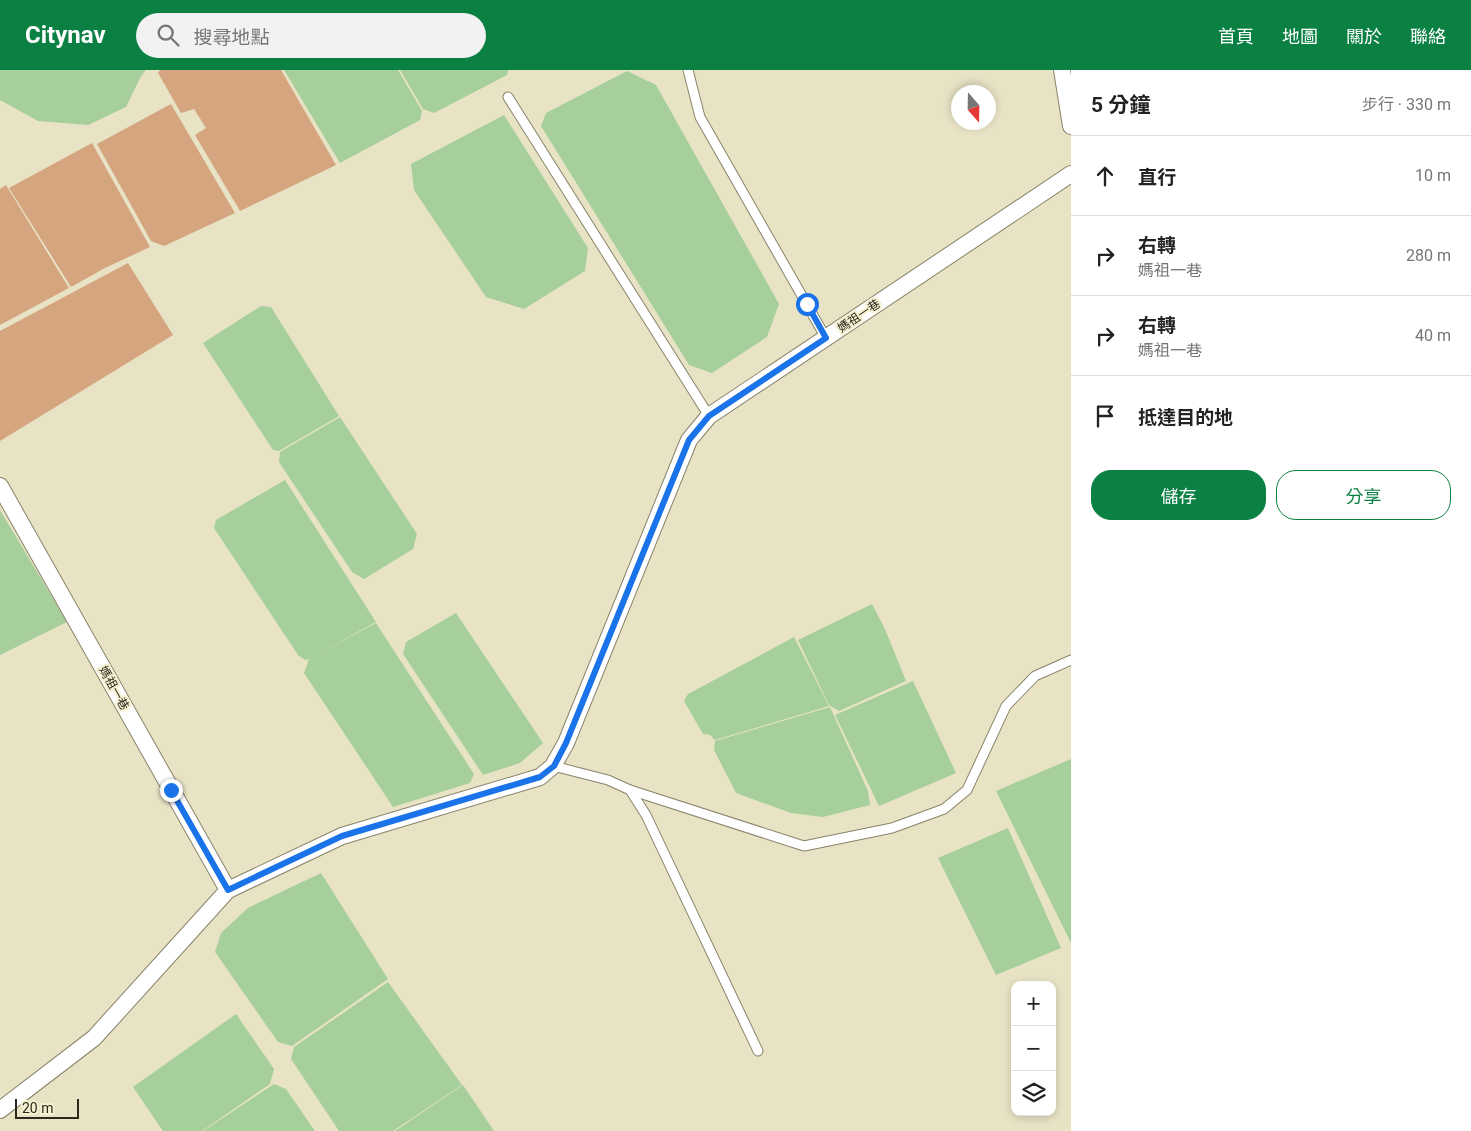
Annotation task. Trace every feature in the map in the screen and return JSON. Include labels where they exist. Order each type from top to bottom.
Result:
[{"type":"street","points":[[1062,70],[1071,126]]},
{"type":"street","name":"媽祖一巷","points":[[554,766],[566,743],[689,440],[709,416],[1071,174]]},
{"type":"street","name":"媽祖一巷","points":[[0,486],[228,890]]},
{"type":"street","points":[[0,1110],[94,1038],[228,890],[342,836],[540,777],[554,766]]},
{"type":"lane","points":[[688,70],[700,117],[826,338]]},
{"type":"lane","points":[[508,97],[709,416]]},
{"type":"lane","points":[[554,766],[608,780],[630,790],[804,846],[892,828],[944,809],[967,790],[1006,706],[1036,676],[1071,660]]},
{"type":"lane","points":[[630,790],[646,815],[758,1051]]},
{"type":"shaded area","points":[[0,70],[146,70],[141,76],[126,107],[88,125],[38,121],[0,100]]},
{"type":"shaded area","points":[[160,70],[281,70],[336,165],[240,211],[195,135],[206,128],[194,109],[181,113],[158,73]]},
{"type":"shaded area","points":[[284,70],[398,70],[422,111],[420,120],[340,163]]},
{"type":"shaded area","points":[[400,70],[508,70],[507,75],[434,113],[423,109]]},
{"type":"shaded area","points":[[627,71],[656,85],[779,304],[767,337],[712,373],[689,365],[541,126],[546,113]]},
{"type":"shaded area","points":[[171,104],[235,213],[164,246],[151,241],[97,144]]},
{"type":"shaded area","points":[[504,115],[588,248],[585,271],[524,309],[486,297],[414,190],[411,164]]},
{"type":"shaded area","points":[[92,143],[150,247],[105,268],[71,287],[9,188]]},
{"type":"shaded area","points":[[6,185],[69,288],[0,325],[0,189]]},
{"type":"shaded area","points":[[128,263],[173,335],[0,441],[0,331]]},
{"type":"shaded area","points":[[261,306],[271,307],[339,416],[279,451],[273,450],[203,343]]},
{"type":"shaded area","points":[[340,417],[417,534],[413,549],[364,579],[352,572],[279,462],[280,452]]},
{"type":"shaded area","points":[[285,480],[376,622],[320,653],[376,623],[474,774],[470,783],[393,807],[304,673],[309,659],[305,660],[298,655],[214,528],[216,520]]},
{"type":"shaded area","points":[[0,510],[67,622],[0,655]]},
{"type":"shaded area","points":[[872,604],[885,629],[906,681],[839,711],[829,705],[798,640]]},
{"type":"shaded area","points":[[456,613],[543,743],[520,763],[483,775],[403,654],[406,642]]},
{"type":"shaded area","points":[[794,637],[829,706],[715,740],[710,735],[703,734],[684,701],[688,694]]},
{"type":"shaded area","points":[[913,681],[956,773],[879,806],[835,715]]},
{"type":"shaded area","points":[[830,707],[868,791],[870,805],[823,817],[791,813],[736,793],[714,750],[715,741]]},
{"type":"shaded area","points":[[1071,759],[1071,943],[996,791]]},
{"type":"shaded area","points":[[1008,828],[1061,948],[996,975],[938,858]]},
{"type":"shaded area","points":[[321,873],[388,979],[292,1046],[278,1042],[215,952],[221,933],[248,908]]},
{"type":"shaded area","points":[[388,982],[462,1085],[393,1131],[339,1131],[291,1059],[294,1047]]},
{"type":"shaded area","points":[[236,1014],[274,1069],[270,1084],[202,1131],[163,1131],[133,1087]]},
{"type":"shaded area","points":[[274,1084],[286,1089],[315,1131],[203,1131]]},
{"type":"shaded area","points":[[463,1085],[494,1131],[395,1131]]},
{"type":"route","points":[[171,790],[228,890],[342,836],[540,777],[554,766],[566,743],[689,440],[709,416],[826,338],[807,304]]}]
